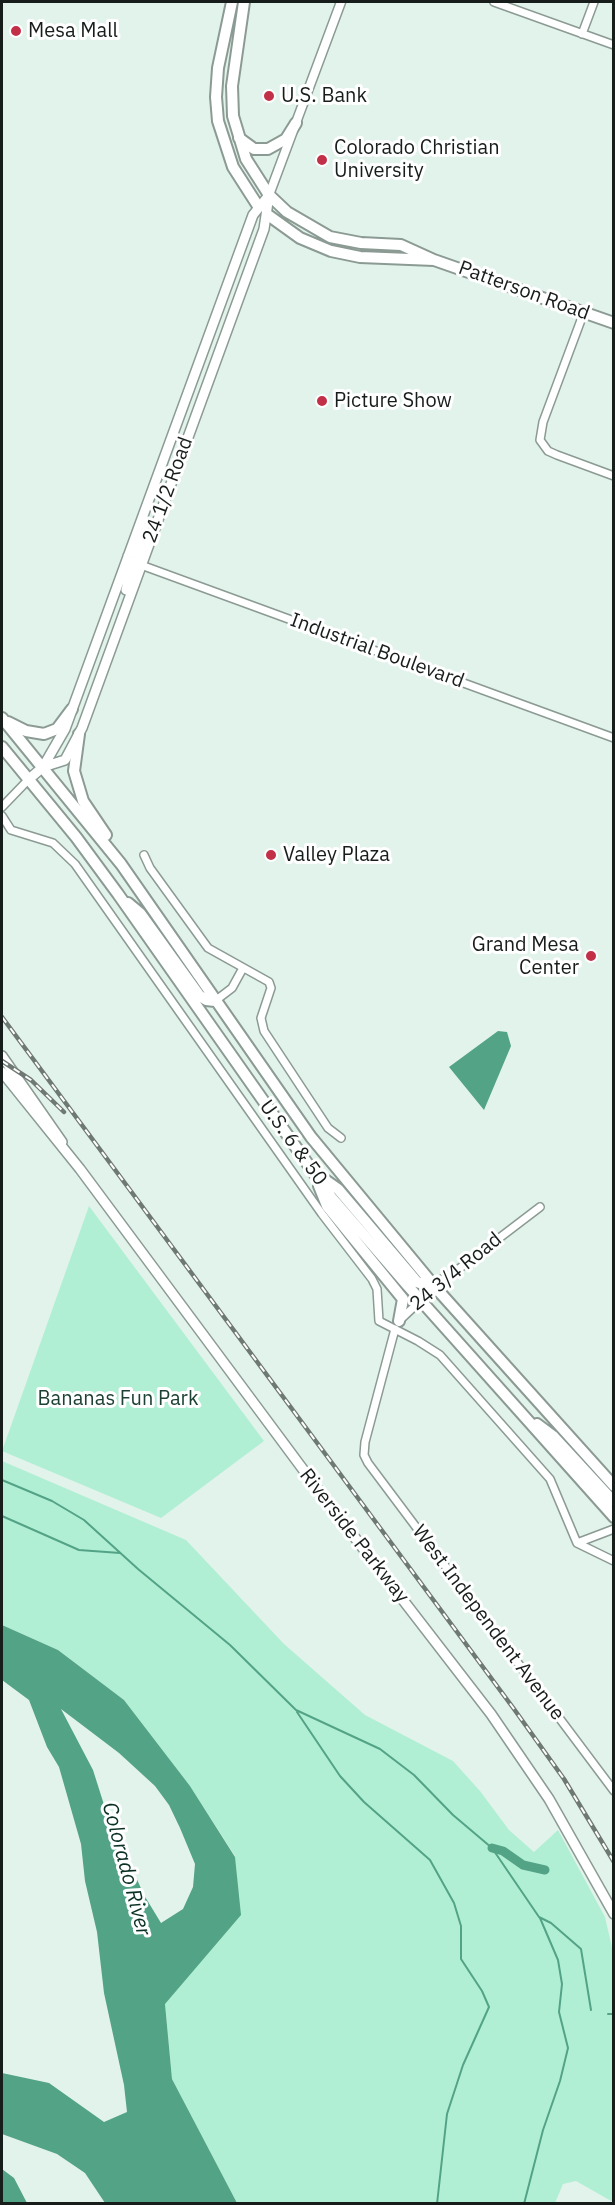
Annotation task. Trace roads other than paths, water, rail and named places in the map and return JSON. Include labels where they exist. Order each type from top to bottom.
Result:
[{"type":"main road","name":"Patterson Road","points":[[232,2],[217,76],[218,121],[233,167],[258,206],[300,238],[331,251],[360,257],[434,260]]},
{"type":"main road","name":"Patterson Road","points":[[244,2],[232,86],[235,130],[246,159],[268,195],[292,216],[330,237],[361,243],[400,245],[434,260],[614,323]]},
{"type":"main road","points":[[235,130],[243,142],[261,150],[280,143],[296,123]]},
{"type":"main road","name":"24 1/2 Road","points":[[29,779],[43,767],[72,709],[258,206],[268,195]]},
{"type":"main road","name":"24 1/2 Road","points":[[43,767],[65,760],[79,734],[268,215],[268,195]]},
{"type":"main road","points":[[141,565],[137,549],[147,502]]},
{"type":"main road","points":[[123,614],[132,566],[128,556]]},
{"type":"main road","points":[[2,718],[26,731],[44,734],[57,729],[72,709]]},
{"type":"main road","name":"U.S. 6 & 50","points":[[2,718],[121,864],[305,1130],[614,1486]]},
{"type":"main road","points":[[79,734],[74,771],[79,787],[90,813],[115,848],[121,864]]},
{"type":"main road","name":"U.S. 6 & 50","points":[[2,747],[118,894],[331,1197],[614,1517]]},
{"type":"main road","points":[[118,894],[140,913],[199,995],[206,1000],[215,1001]]},
{"type":"main road","name":"Riverside Parkway","points":[[2,1056],[45,1115],[80,1169]]},
{"type":"main road","name":"Riverside Parkway","points":[[2,1072],[80,1169],[325,1499],[491,1714],[549,1799],[614,1914]]},
{"type":"main road","points":[[313,1172],[327,1206],[403,1299],[397,1326]]},
{"type":"main road","points":[[313,1172],[338,1189],[417,1282],[429,1286],[437,1284]]},
{"type":"main road","points":[[515,1407],[553,1436],[614,1502]]},
{"type":"street","name":"24 1/2 Road","points":[[268,195],[341,2]]},
{"type":"street","points":[[494,2],[614,45]]},
{"type":"street","points":[[582,34],[594,2]]},
{"type":"street","points":[[584,312],[543,422],[540,440],[548,451],[614,476]]},
{"type":"street","name":"Industrial Boulevard","points":[[141,565],[614,738]]},
{"type":"street","points":[[2,807],[29,779]]},
{"type":"street","points":[[2,816],[10,830],[53,843],[75,864],[322,1214],[372,1279],[377,1289],[379,1321],[397,1326],[440,1355],[550,1479],[577,1543],[614,1561]]},
{"type":"street","points":[[144,855],[150,868],[203,943],[271,985],[261,1018],[264,1031],[328,1128],[341,1138]]},
{"type":"street","points":[[215,1001],[232,988],[243,968]]},
{"type":"street","name":"24 3/4 Road","points":[[364,1455],[365,1442],[397,1326],[420,1298],[540,1207]]},
{"type":"street","name":"West Independent Avenue","points":[[364,1455],[614,1791]]},
{"type":"street","points":[[577,1543],[614,1529]]},
{"type":"water","points":[[498,1031],[507,1032],[511,1046],[484,1110],[449,1067]]},
{"type":"water","name":"Colorado River","points":[[2,1625],[58,1650],[124,1700],[190,1786],[235,1857],[241,1915],[165,2004],[172,2079],[237,2203],[105,2203],[85,2173],[57,2154],[2,2134],[2,2073],[49,2083],[104,2122],[127,2112],[124,2085],[104,1993],[97,1932],[85,1881],[81,1844],[59,1767],[47,1747],[29,1700],[2,1680]],"holes":[[[61,1709],[119,1753],[155,1786],[169,1805],[195,1864],[193,1887],[183,1909],[161,1923],[144,1895],[106,1811],[93,1770]]]},
{"type":"water","points":[[2,2169],[14,2178],[27,2203],[2,2203]]},
{"type":"waterway","points":[[2,1480],[52,1501],[84,1520],[138,1569],[230,1645],[296,1710],[380,1749],[414,1775],[453,1815],[492,1848],[539,1917],[551,1923],[581,1949],[591,2010]]},
{"type":"waterway","points":[[2,1516],[79,1550],[120,1553]]},
{"type":"waterway","points":[[297,1712],[340,1776],[364,1802],[430,1860],[454,1903],[461,1926],[461,1959],[482,1991],[489,2007],[463,2065],[447,2114],[437,2204]]},
{"type":"waterway","points":[[492,1848],[503,1851],[523,1865],[545,1870]]},
{"type":"waterway","points":[[524,2204],[543,2130],[560,2081],[568,2048],[559,2012],[562,1984],[558,1960],[540,1918]]},
{"type":"waterway","points":[[608,2014],[614,2014]]},
{"type":"railway","points":[[2,1017],[514,1709],[564,1779],[614,1862]]},
{"type":"railway","points":[[2,1061],[31,1080],[64,1112]]},
{"type":"place","name":"Mesa Mall","points":[[16,31]]},
{"type":"place","name":"U.S. Bank","points":[[269,96]]},
{"type":"place","name":"Colorado Christian University","points":[[322,160]]},
{"type":"place","name":"Picture Show","points":[[322,401]]},
{"type":"place","name":"Valley Plaza","points":[[271,855]]},
{"type":"place","name":"Grand Mesa Center","points":[[591,956]]},
{"type":"park label","name":"Bananas Fun Park","points":[[118,1399]]}]
